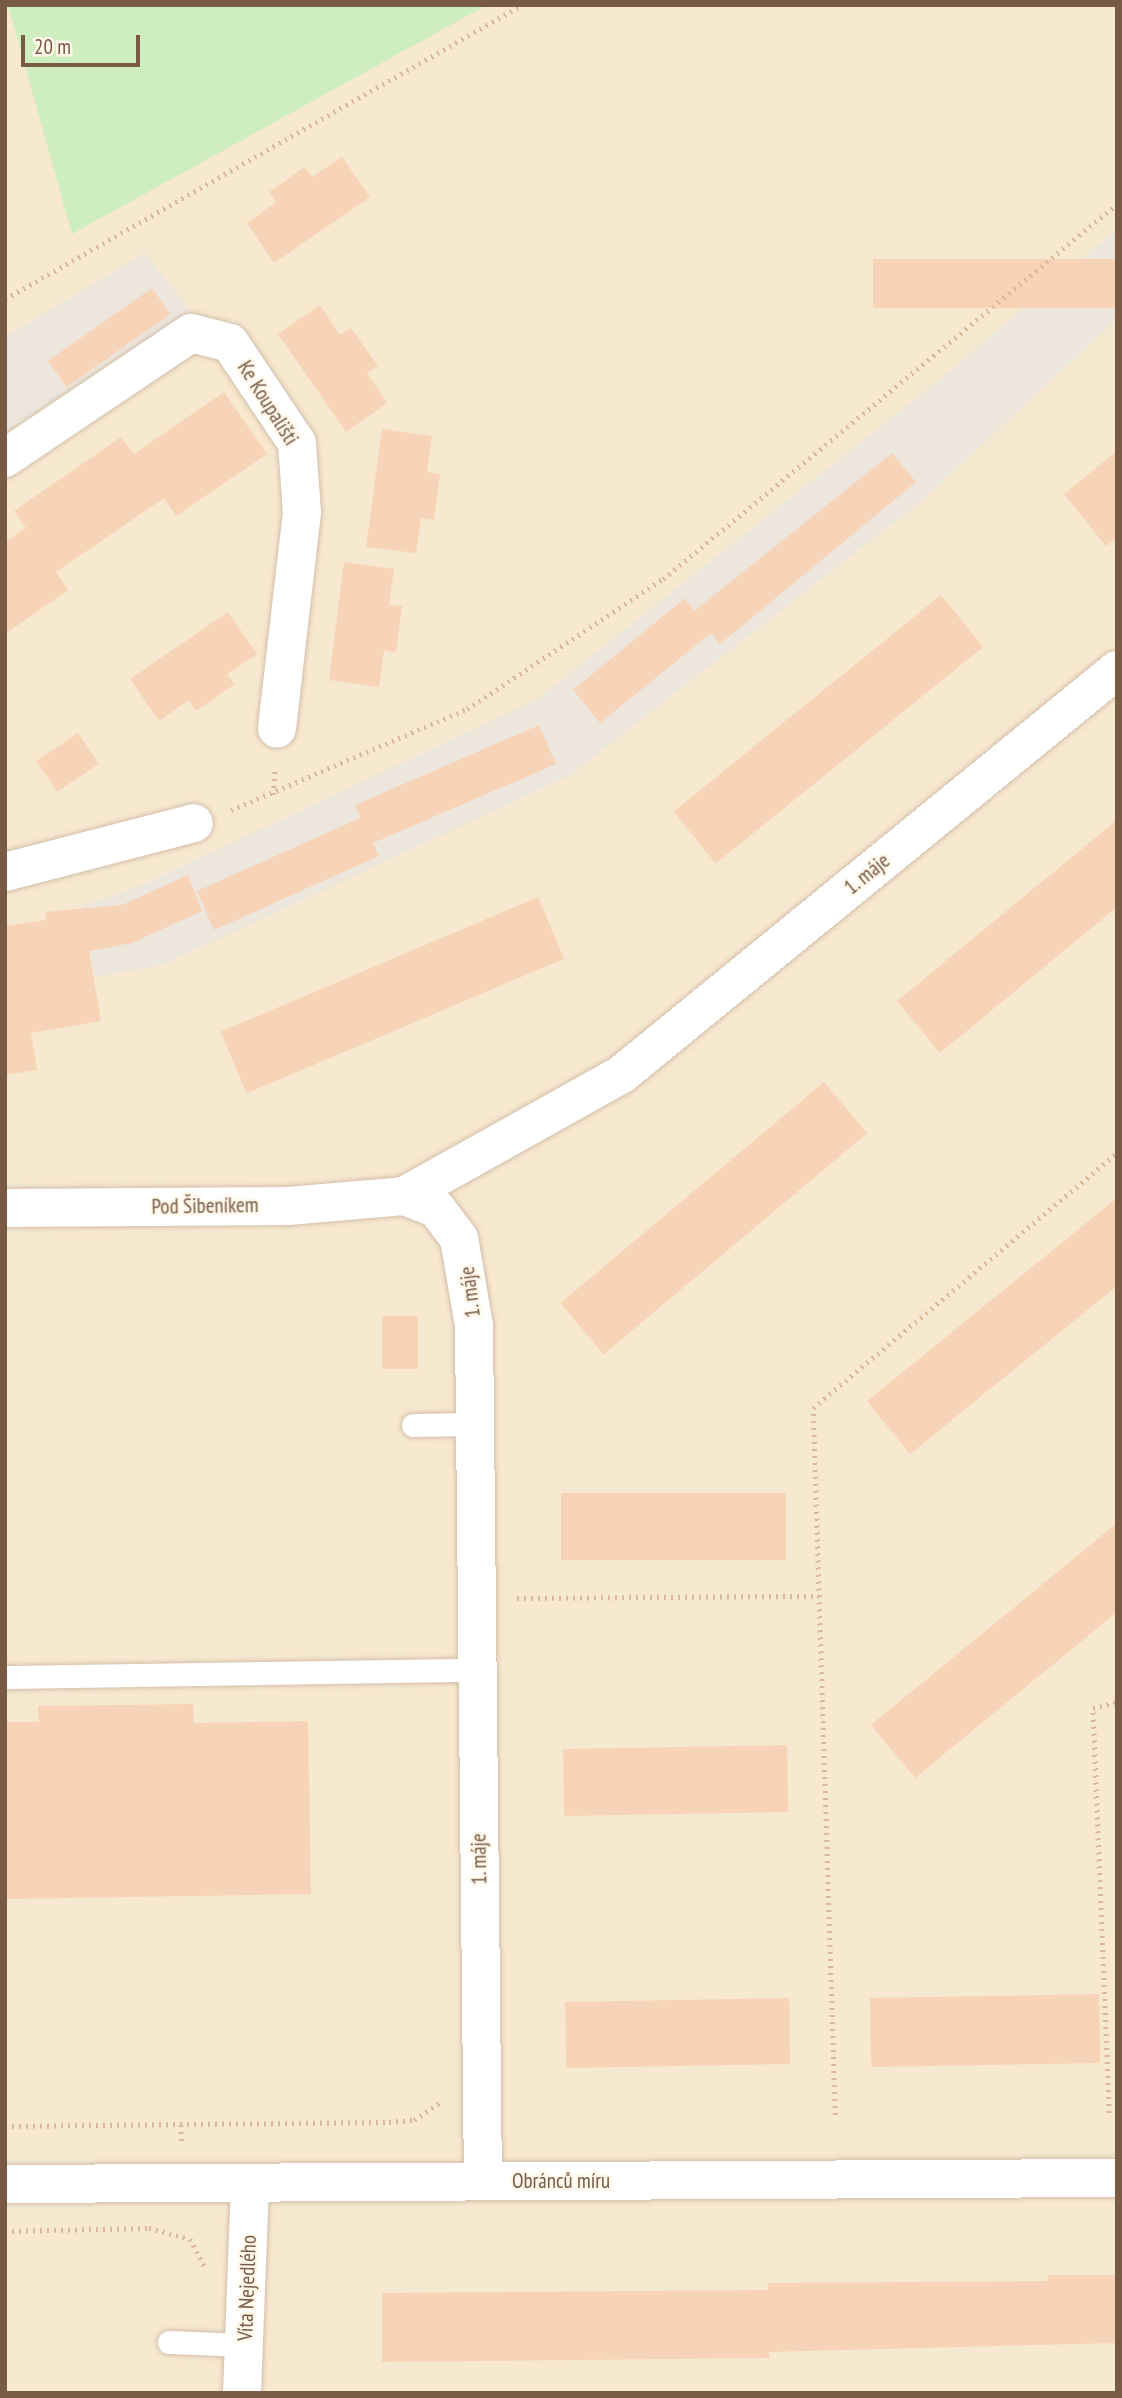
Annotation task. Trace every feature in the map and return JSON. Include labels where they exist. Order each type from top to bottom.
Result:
[{"type":"street","name":"Ke Koupališti","points":[[5,458],[191,333],[230,343],[298,443],[302,512],[277,729]]},
{"type":"street","name":"1. máje","points":[[404,1196],[622,1074],[1117,670]]},
{"type":"street","points":[[5,872],[194,823]]},
{"type":"street","name":"1. máje","points":[[404,1196],[436,1208],[468,1262],[477,1670],[483,2181]]},
{"type":"street","name":"Pod Šibeníkem","points":[[5,1208],[288,1206],[404,1196]]},
{"type":"street","name":"Obránců míru","points":[[5,2184],[1117,2178]]},
{"type":"street","name":"Víta Nejedlého","points":[[242,2393],[250,2183]]},
{"type":"lane","points":[[413,1425],[472,1424]]},
{"type":"lane","points":[[5,1677],[477,1670]]},
{"type":"lane","points":[[169,2342],[245,2345]]},
{"type":"path","points":[[5,299],[522,5]]},
{"type":"path","points":[[194,823],[467,709],[652,586],[1117,204]]},
{"type":"path","points":[[835,2115],[813,1408],[1117,1153]]},
{"type":"path","points":[[509,1598],[819,1596]]},
{"type":"path","points":[[1109,2113],[1093,1708],[1117,1702]]},
{"type":"path","points":[[5,2126],[389,2122],[427,2114],[445,2095]]},
{"type":"path","points":[[5,2231],[149,2228],[183,2237]]},
{"type":"path","points":[[183,2229],[183,2237],[209,2280]]},
{"type":"shaded area","points":[[5,5],[1117,5],[1117,2393],[5,2393]]},
{"type":"shaded area","points":[[1117,229],[1117,319],[924,499],[569,776],[163,965],[94,977],[82,906],[140,886],[536,700],[934,384]]},
{"type":"shaded area","points":[[145,253],[193,313],[5,438],[5,337]]},
{"type":"green space","points":[[8,5],[487,5],[72,234]]},
{"type":"building","points":[[342,157],[370,197],[274,263],[247,223],[276,202],[269,192],[305,167],[312,177]]},
{"type":"building","points":[[873,259],[1117,259],[1117,308],[873,308]]},
{"type":"building","points":[[152,288],[170,314],[66,387],[48,361]]},
{"type":"building","points":[[320,305],[340,335],[351,328],[378,366],[367,373],[387,403],[346,432],[278,334]]},
{"type":"building","points":[[224,392],[267,454],[176,516],[164,498],[56,572],[68,590],[5,634],[5,542],[26,528],[14,511],[121,437],[134,454]]},
{"type":"building","points":[[382,429],[432,436],[427,472],[440,474],[434,520],[421,518],[416,553],[366,547]]},
{"type":"building","points":[[1117,451],[1117,538],[1106,546],[1064,494]]},
{"type":"building","points":[[892,453],[916,482],[720,644],[711,633],[600,723],[573,690],[685,598],[694,611]]},
{"type":"building","points":[[344,562],[394,569],[389,605],[402,606],[396,653],[384,650],[379,687],[329,680]]},
{"type":"building","points":[[941,595],[983,647],[716,864],[674,811]]},
{"type":"building","points":[[228,612],[257,654],[227,674],[235,684],[196,711],[189,700],[159,721],[130,679]]},
{"type":"building","points":[[539,725],[556,764],[373,843],[379,856],[214,930],[197,891],[360,818],[355,805]]},
{"type":"building","points":[[78,733],[99,764],[57,792],[37,761]]},
{"type":"building","points":[[1117,820],[1117,907],[940,1053],[897,1001]]},
{"type":"building","points":[[188,875],[202,911],[132,943],[89,951],[101,1021],[31,1033],[37,1070],[5,1075],[5,926],[46,920],[45,912],[122,905]]},
{"type":"building","points":[[538,897],[564,959],[247,1093],[220,1032]]},
{"type":"building","points":[[824,1082],[867,1133],[604,1354],[560,1303]]},
{"type":"building","points":[[1117,1198],[1117,1286],[910,1454],[867,1401]]},
{"type":"building","points":[[382,1316],[418,1316],[418,1369],[382,1369]]},
{"type":"building","points":[[561,1493],[786,1493],[786,1560],[561,1560]]},
{"type":"building","points":[[1117,1523],[1117,1612],[915,1778],[871,1725]]},
{"type":"building","points":[[193,1704],[194,1723],[308,1721],[311,1894],[5,1899],[5,1722],[39,1722],[38,1706]]},
{"type":"building","points":[[787,1745],[788,1812],[564,1816],[563,1749]]},
{"type":"building","points":[[1099,1994],[1100,2063],[871,2067],[870,1998]]},
{"type":"building","points":[[789,1998],[790,2064],[566,2068],[565,2002]]},
{"type":"building","points":[[1048,2275],[1117,2275],[1117,2343],[769,2352],[770,2358],[382,2362],[382,2293],[768,2290],[768,2283],[1048,2281]]}]
